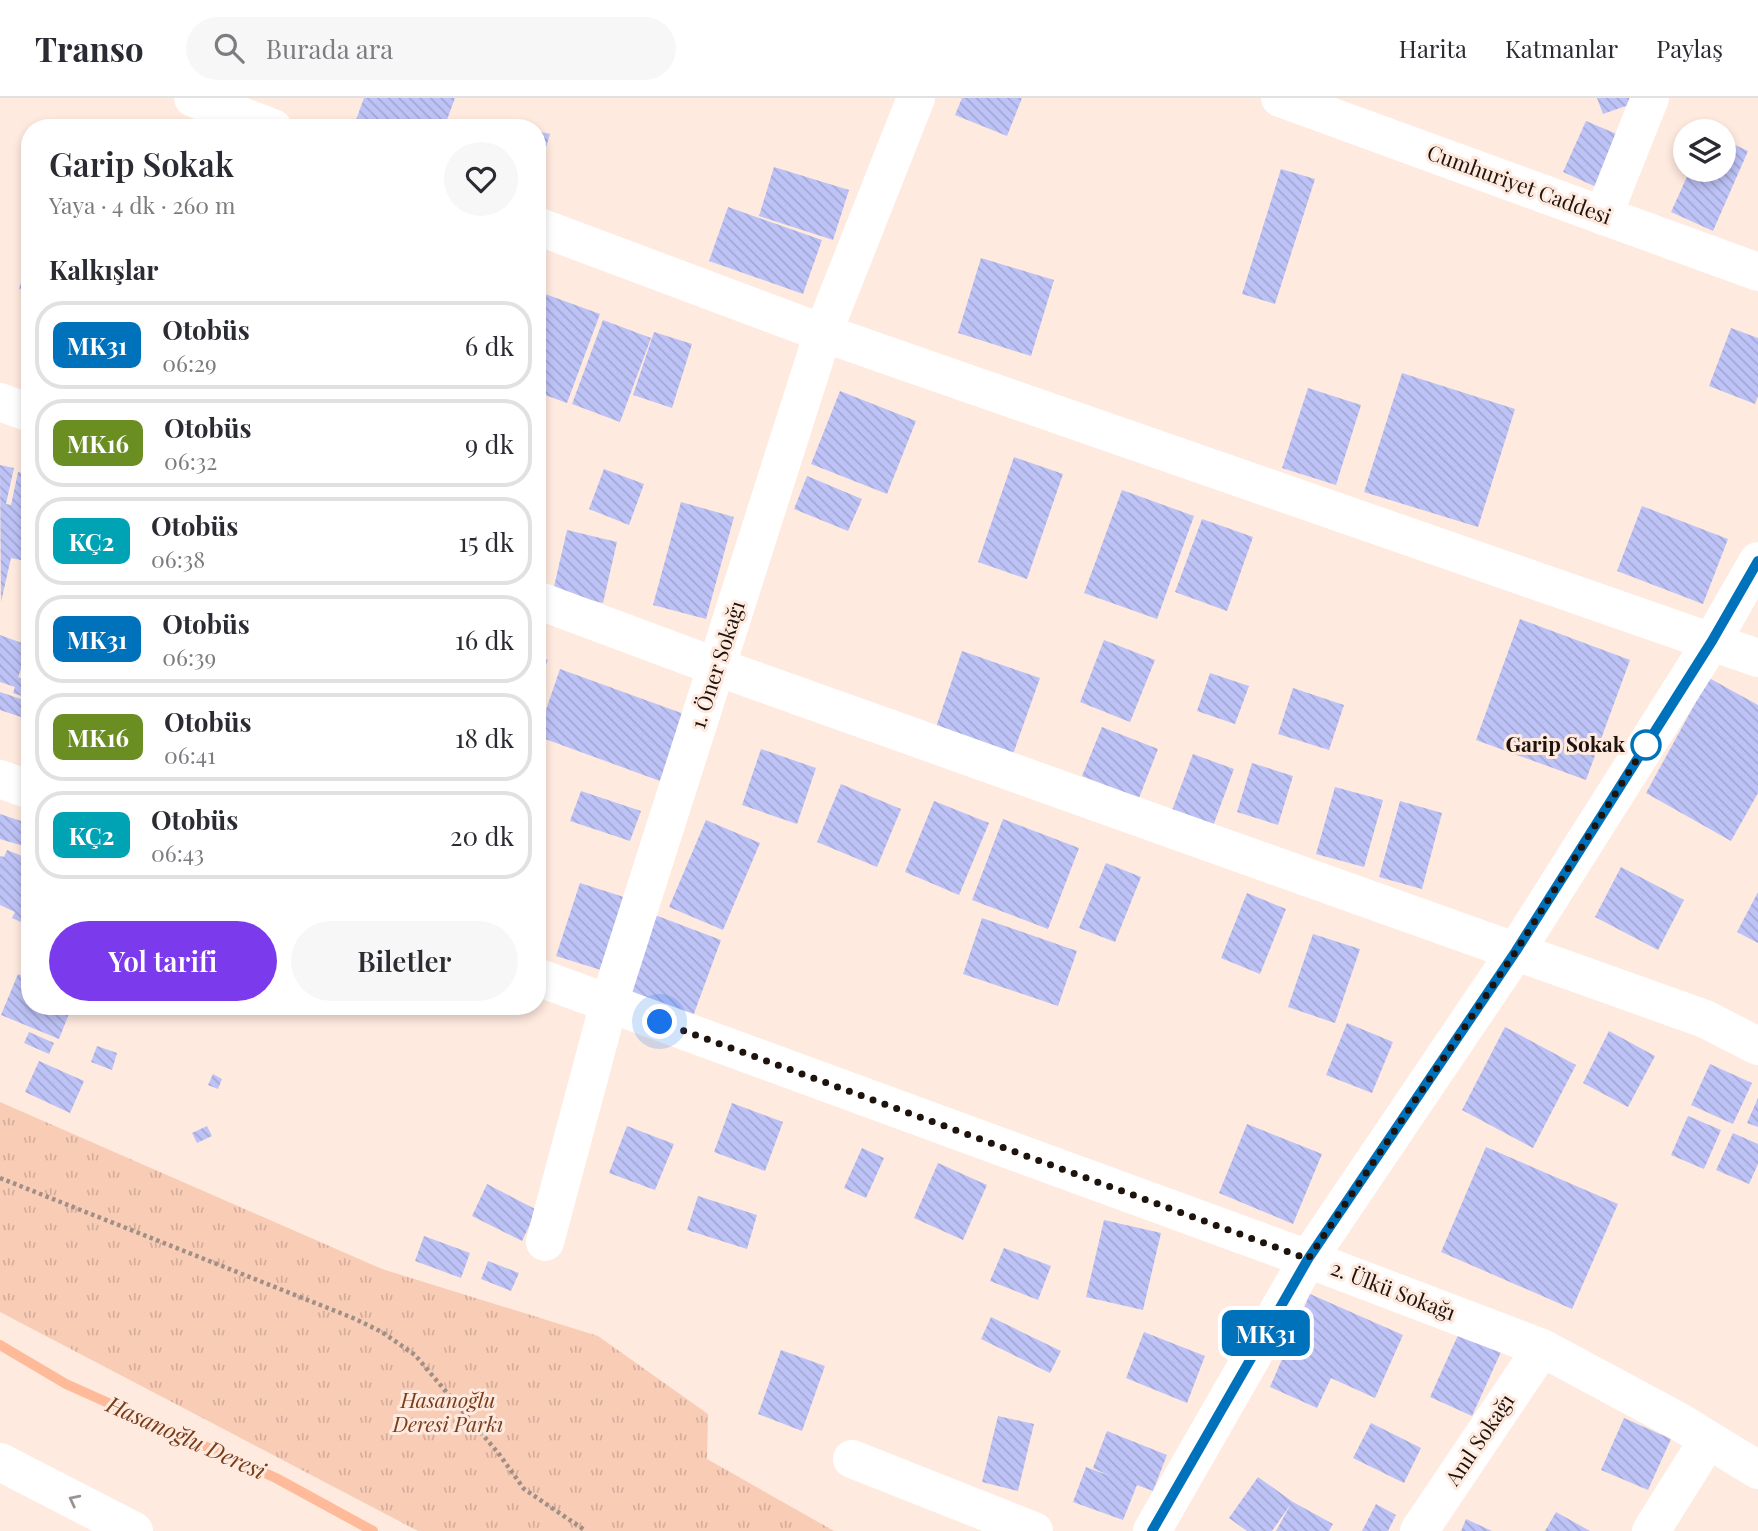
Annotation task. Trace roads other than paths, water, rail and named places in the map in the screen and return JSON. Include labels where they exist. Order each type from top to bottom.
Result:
[{"type":"street","points":[[193,98],[249,119]]},
{"type":"street","name":"1. Öner Sokağı","points":[[545,1242],[608,1003],[823,333],[916,98]]},
{"type":"street","name":"Cumhuriyet Caddesi","points":[[1280,98],[1758,272]]},
{"type":"street","points":[[1604,216],[1650,98]]},
{"type":"street","points":[[546,229],[823,333],[1758,658]]},
{"type":"street","points":[[0,402],[21,410]]},
{"type":"street","points":[[1152,1531],[1308,1259],[1516,951],[1712,641],[1758,561]]},
{"type":"street","points":[[546,603],[717,667],[1705,1019],[1758,1046]]},
{"type":"street","points":[[0,779],[21,787]]},
{"type":"street","name":"2. Ülkü Sokağı","points":[[546,980],[1308,1259],[1542,1348],[1758,1470]]},
{"type":"street","name":"Anıl Sokağı","points":[[1419,1531],[1542,1348]]},
{"type":"street","points":[[1651,1531],[1708,1440]]},
{"type":"street","points":[[852,1459],[1034,1531]]},
{"type":"street","points":[[0,1462],[134,1531]]},
{"type":"waterway","name":"Hasanoğlu Deresi","points":[[0,1345],[66,1384],[276,1478],[373,1531]]},
{"type":"place","name":"Garip Sokak","points":[[1646,745]]},
{"type":"park label","name":"Hasanoğlu Deresi Parkı","points":[[448,1413]]}]
